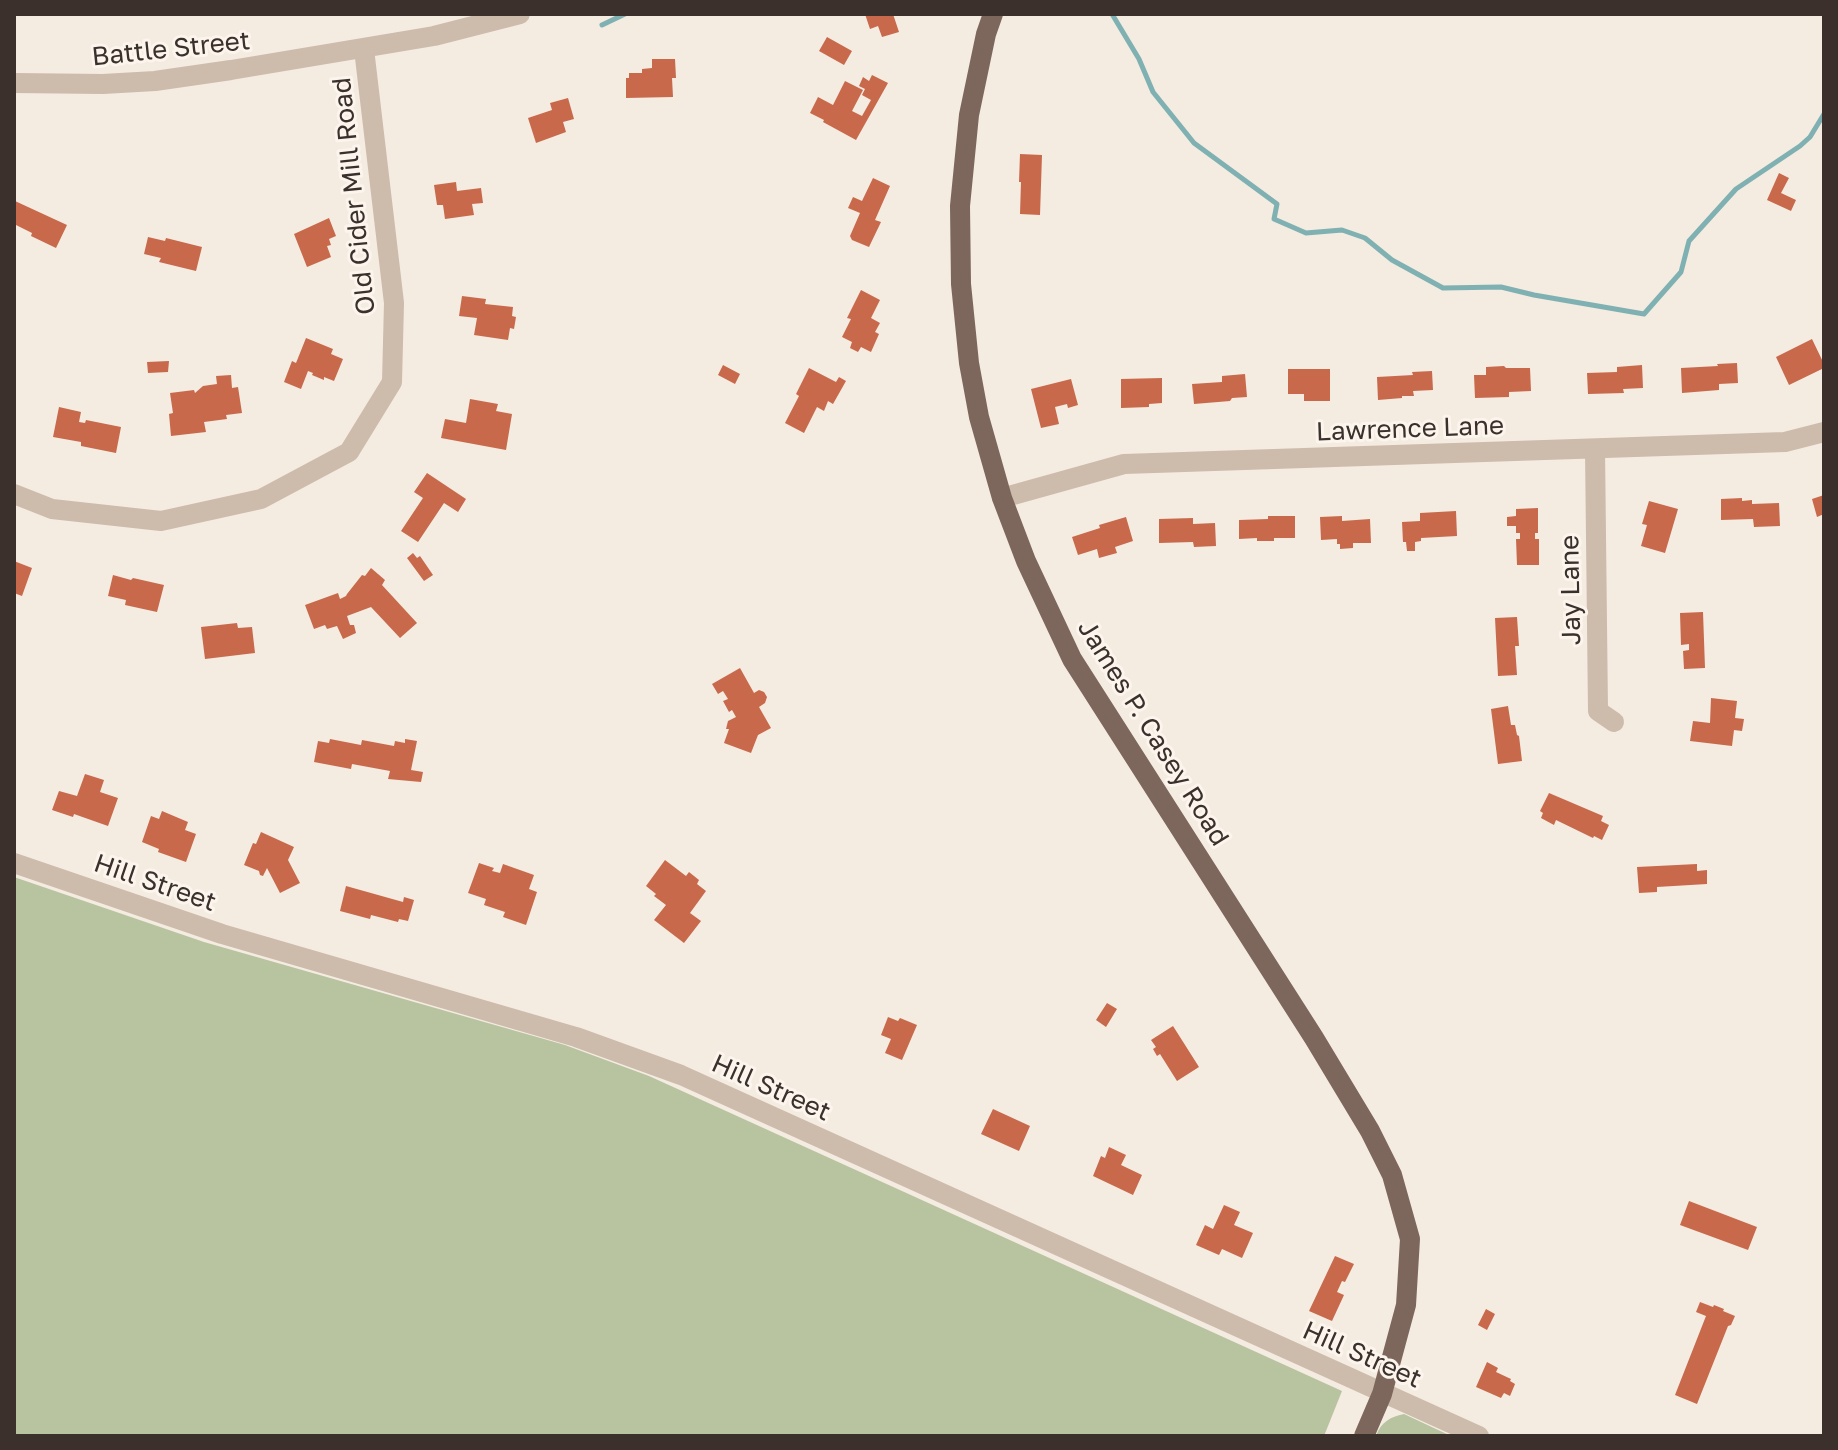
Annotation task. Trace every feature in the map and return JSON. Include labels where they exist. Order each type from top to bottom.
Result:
[{"type":"main road","name":"James P. Casey Road","points":[[993,14],[969,115],[960,206],[961,284],[969,363],[979,417],[1002,498],[1026,561],[1072,659],[1314,1038],[1370,1131],[1392,1175],[1410,1239],[1406,1305],[1382,1394],[1364,1436]]},
{"type":"street","name":"Battle Street","points":[[14,83],[155,81],[364,49],[434,36],[520,14]]},
{"type":"street","name":"Old Cider Mill Road","points":[[14,494],[52,509],[161,521],[261,499],[349,452],[392,382],[394,303],[364,49]]},
{"type":"street","name":"Lawrence Lane","points":[[1002,498],[1124,464],[1785,442],[1824,432]]},
{"type":"street","name":"Jay Lane","points":[[1595,449],[1598,711],[1614,722]]},
{"type":"street","name":"Hill Street","points":[[14,863],[222,934],[576,1037],[681,1075],[1479,1436]]},
{"type":"green space","points":[[14,877],[204,942],[565,1045],[649,1076],[1342,1391],[1324,1436],[14,1436]]},
{"type":"green space","points":[[1404,1414],[1451,1436],[1376,1436],[1387,1421]]},
{"type":"building","points":[[865,14],[893,14],[899,32],[882,37],[878,26],[870,29]]},
{"type":"building","points":[[827,37],[852,51],[844,65],[819,51]]},
{"type":"building","points":[[652,59],[675,59],[673,97],[626,98],[629,73],[642,73],[642,69],[652,68]]},
{"type":"building","points":[[872,75],[888,83],[856,140],[810,113],[818,97],[833,105],[845,81],[863,90],[852,111],[862,116],[871,100],[862,95],[865,89],[859,86],[863,77],[869,81]]},
{"type":"building","points":[[568,98],[574,119],[563,122],[566,132],[536,143],[528,118],[552,110],[550,103]]},
{"type":"building","points":[[1020,154],[1042,155],[1040,215],[1020,214]]},
{"type":"building","points":[[1779,173],[1789,178],[1781,193],[1796,200],[1791,211],[1767,200]]},
{"type":"building","points":[[873,178],[890,186],[875,220],[881,222],[869,247],[852,240],[850,236],[860,213],[848,208],[853,197],[862,201]]},
{"type":"building","points":[[456,182],[457,191],[481,188],[483,203],[472,204],[474,215],[445,219],[443,205],[437,205],[434,185]]},
{"type":"building","points":[[15,201],[67,225],[56,248],[14,224]]},
{"type":"building","points":[[329,218],[336,236],[329,239],[331,245],[327,246],[331,257],[307,267],[294,234]]},
{"type":"building","points":[[148,237],[202,247],[196,271],[159,262],[161,258],[144,254]]},
{"type":"building","points":[[861,290],[880,300],[871,318],[880,323],[871,352],[861,347],[858,352],[850,348],[852,342],[842,337],[851,319],[847,318]]},
{"type":"building","points":[[462,296],[486,299],[485,304],[513,307],[512,316],[516,317],[508,340],[474,335],[477,318],[459,316]]},
{"type":"building","points":[[306,338],[333,349],[331,354],[343,359],[334,381],[324,377],[324,380],[308,371],[301,389],[284,382]]},
{"type":"building","points":[[1812,339],[1824,368],[1789,385],[1776,357]]},
{"type":"building","points":[[169,361],[168,372],[148,373],[147,362]]},
{"type":"building","points":[[1737,363],[1738,383],[1719,384],[1719,390],[1682,393],[1681,368]]},
{"type":"building","points":[[723,365],[740,374],[735,384],[718,375]]},
{"type":"building","points":[[1642,365],[1643,388],[1623,389],[1624,393],[1588,394],[1587,373],[1617,372],[1617,367]]},
{"type":"building","points":[[1486,367],[1530,368],[1531,391],[1509,392],[1509,397],[1475,398],[1474,375],[1486,375]]},
{"type":"building","points":[[809,368],[836,382],[839,377],[846,381],[833,404],[828,401],[824,411],[817,407],[804,433],[785,423]]},
{"type":"building","points":[[1288,369],[1330,369],[1330,401],[1304,401],[1304,394],[1288,394]]},
{"type":"building","points":[[1432,371],[1433,390],[1413,391],[1414,396],[1378,400],[1377,377]]},
{"type":"building","points":[[1245,374],[1247,397],[1194,404],[1192,384],[1222,382],[1222,376]]},
{"type":"building","points":[[231,375],[232,388],[238,387],[242,413],[204,422],[206,432],[171,436],[169,414],[173,413],[170,393],[194,390],[195,393],[203,386],[217,384],[216,376]]},
{"type":"building","points":[[1162,378],[1162,403],[1121,408],[1121,379]]},
{"type":"building","points":[[1071,379],[1078,405],[1055,407],[1059,424],[1041,428],[1031,389]]},
{"type":"building","points":[[470,399],[498,404],[496,411],[512,414],[506,450],[441,438],[445,419],[466,423]]},
{"type":"building","points":[[59,407],[81,412],[79,422],[85,423],[86,420],[121,427],[116,453],[53,437]]},
{"type":"building","points":[[427,473],[466,499],[458,512],[444,503],[418,542],[401,531],[423,498],[414,492]]},
{"type":"building","points":[[1824,495],[1824,514],[1817,517],[1812,499]]},
{"type":"building","points":[[1742,498],[1742,501],[1752,500],[1752,504],[1779,503],[1780,526],[1754,527],[1753,519],[1721,520],[1721,499]]},
{"type":"building","points":[[1649,501],[1678,509],[1665,553],[1641,546],[1647,525],[1642,524]]},
{"type":"building","points":[[1538,508],[1538,533],[1535,533],[1535,539],[1539,539],[1539,565],[1517,565],[1516,539],[1520,539],[1520,533],[1516,533],[1516,526],[1507,526],[1507,517],[1516,516],[1516,509]]},
{"type":"building","points":[[1456,511],[1457,536],[1421,538],[1421,541],[1415,542],[1415,551],[1407,551],[1406,542],[1403,542],[1402,522],[1420,521],[1420,513]]},
{"type":"building","points":[[1268,516],[1295,516],[1295,538],[1274,538],[1274,541],[1239,539],[1239,520],[1268,519]]},
{"type":"building","points":[[1342,516],[1342,521],[1370,519],[1371,543],[1353,543],[1353,548],[1340,549],[1337,539],[1321,540],[1320,517]]},
{"type":"building","points":[[1126,517],[1133,541],[1115,547],[1117,553],[1099,558],[1097,549],[1078,555],[1072,537]]},
{"type":"building","points":[[1193,518],[1193,524],[1215,523],[1216,546],[1194,547],[1193,542],[1159,543],[1159,519]]},
{"type":"building","points":[[413,553],[417,558],[420,556],[433,575],[424,581],[407,558]]},
{"type":"building","points":[[14,561],[32,568],[22,596],[14,593]]},
{"type":"building","points":[[371,568],[385,580],[382,585],[417,623],[400,638],[371,607],[347,616],[356,633],[343,639],[337,626],[327,629],[325,625],[314,629],[305,605],[338,593],[340,599],[346,596]]},
{"type":"building","points":[[113,575],[164,585],[157,612],[125,605],[126,600],[108,596]]},
{"type":"building","points":[[1703,612],[1705,668],[1684,669],[1683,651],[1689,650],[1689,644],[1681,645],[1680,613]]},
{"type":"building","points":[[1517,617],[1517,675],[1498,676],[1495,618]]},
{"type":"building","points":[[237,623],[238,628],[252,627],[255,653],[205,659],[201,627]]},
{"type":"building","points":[[740,668],[754,693],[759,690],[767,697],[759,707],[771,728],[758,735],[751,753],[724,743],[729,729],[726,729],[728,721],[736,717],[723,701],[728,699],[723,691],[718,694],[712,684]]},
{"type":"building","points":[[1711,698],[1737,701],[1735,718],[1744,719],[1742,731],[1734,730],[1732,746],[1690,741],[1693,721],[1710,723]]},
{"type":"building","points":[[1508,706],[1511,725],[1515,725],[1519,736],[1522,761],[1498,764],[1491,709]]},
{"type":"building","points":[[330,739],[361,745],[362,740],[394,746],[395,741],[417,741],[411,770],[423,772],[421,782],[388,779],[390,771],[352,764],[351,769],[314,762],[318,741],[329,743]]},
{"type":"building","points":[[85,774],[104,780],[100,792],[118,798],[108,826],[52,810],[59,791],[77,796]]},
{"type":"building","points":[[1549,793],[1603,816],[1601,821],[1609,825],[1602,840],[1556,820],[1554,825],[1541,818],[1543,813],[1540,811]]},
{"type":"building","points":[[162,811],[188,822],[185,830],[196,834],[186,862],[158,852],[159,849],[142,842],[151,816],[159,819]]},
{"type":"building","points":[[261,832],[294,847],[288,860],[300,883],[280,893],[267,868],[263,876],[244,865]]},
{"type":"building","points":[[665,860],[686,876],[689,872],[706,891],[690,913],[701,921],[684,943],[654,920],[666,905],[646,886]]},
{"type":"building","points":[[479,863],[500,873],[503,864],[534,875],[529,889],[537,892],[526,925],[503,917],[505,912],[484,905],[486,899],[468,893]]},
{"type":"building","points":[[1697,864],[1697,871],[1707,870],[1707,884],[1657,887],[1657,892],[1639,893],[1637,867]]},
{"type":"building","points":[[346,886],[403,902],[404,897],[414,900],[408,921],[399,919],[398,922],[371,915],[370,919],[340,911]]},
{"type":"building","points":[[1107,1003],[1117,1009],[1106,1027],[1096,1020]]},
{"type":"building","points":[[888,1017],[917,1025],[902,1060],[885,1053],[891,1039],[881,1035]]},
{"type":"building","points":[[1173,1026],[1199,1067],[1177,1081],[1160,1054],[1157,1056],[1151,1040]]},
{"type":"building","points":[[993,1109],[1030,1126],[1019,1151],[981,1134]]},
{"type":"building","points":[[1109,1147],[1126,1155],[1121,1165],[1142,1175],[1133,1195],[1093,1176],[1101,1156],[1105,1158]]},
{"type":"building","points":[[1689,1201],[1757,1227],[1748,1250],[1680,1225]]},
{"type":"building","points":[[1224,1205],[1240,1212],[1234,1225],[1253,1233],[1242,1258],[1222,1249],[1219,1255],[1196,1245],[1205,1225],[1213,1229]]},
{"type":"building","points":[[1335,1256],[1354,1264],[1337,1292],[1344,1295],[1332,1321],[1309,1311]]},
{"type":"building","points":[[1700,1302],[1724,1309],[1735,1316],[1728,1326],[1697,1404],[1675,1395],[1706,1316],[1696,1312]]},
{"type":"building","points":[[1486,1309],[1495,1314],[1487,1330],[1478,1325]]},
{"type":"building","points":[[1487,1362],[1515,1384],[1510,1396],[1504,1393],[1501,1398],[1476,1387]]},
{"type":"waterway","points":[[602,25],[625,14]]},
{"type":"waterway","points":[[1112,14],[1139,59],[1153,92],[1194,143],[1277,204],[1274,219],[1306,233],[1342,230],[1365,238],[1392,260],[1443,288],[1501,287],[1644,314],[1681,272],[1689,241],[1736,189],[1810,137],[1824,114]]}]
